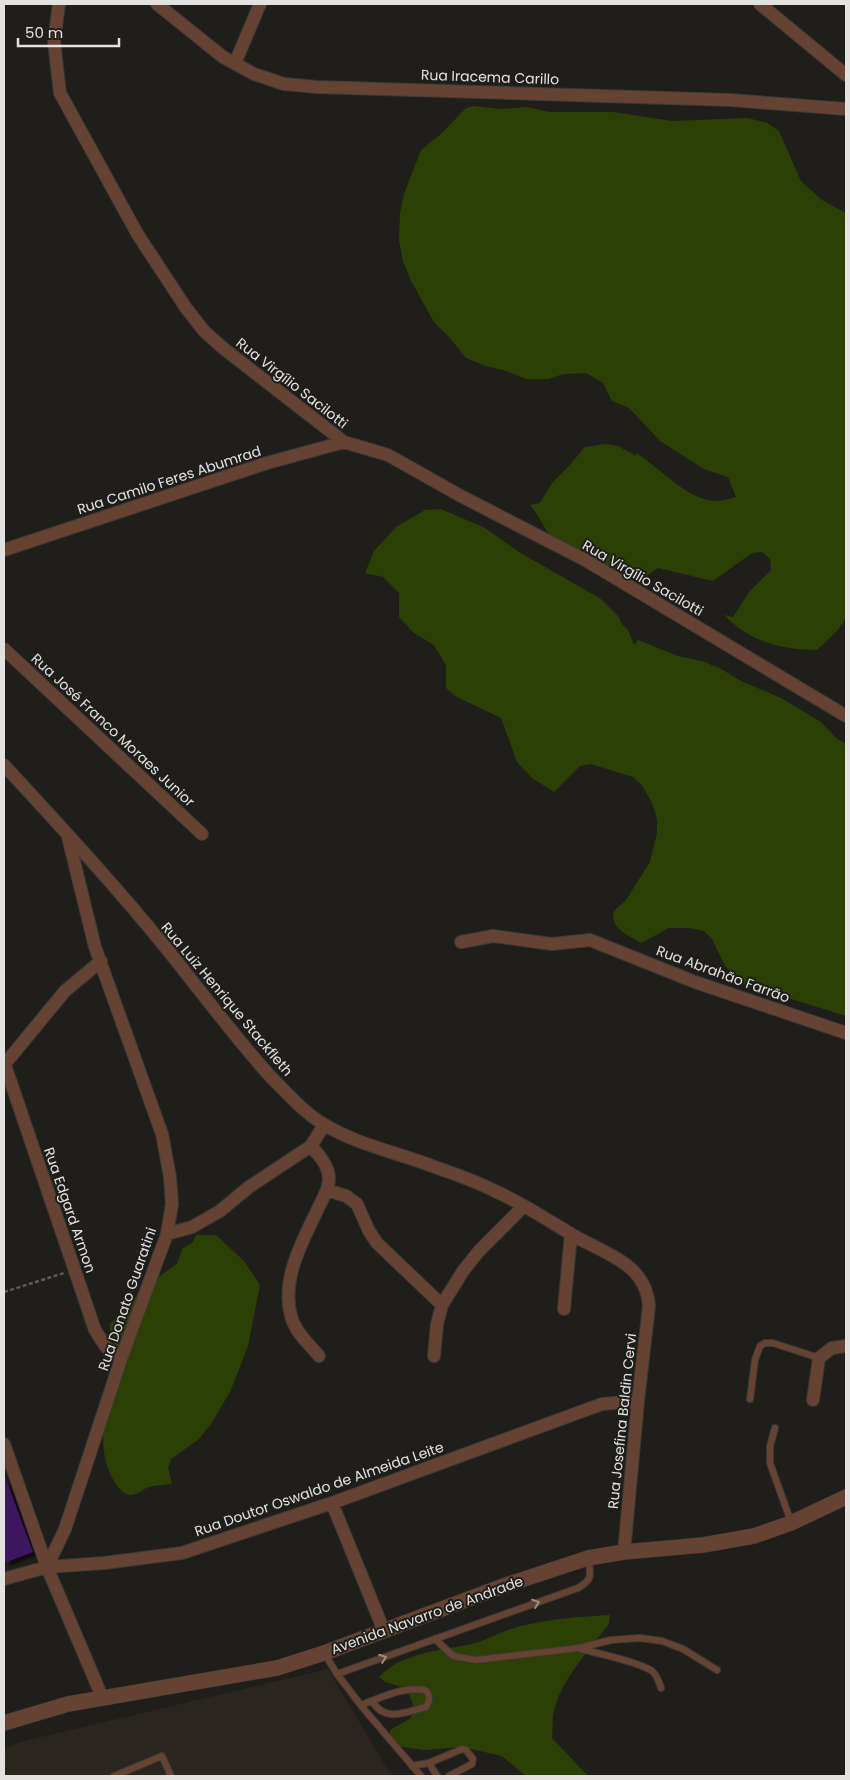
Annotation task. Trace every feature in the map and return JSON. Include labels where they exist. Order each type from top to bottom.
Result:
[{"type":"street","name":"Rua Virgílio Sacilotti","points":[[59,4],[54,42],[60,93],[138,235],[186,308],[204,331],[223,348],[344,442],[388,456],[587,561],[846,716]]},
{"type":"street","name":"Rua Iracema Carillo","points":[[157,4],[223,57],[254,74],[284,84],[730,100],[846,109]]},
{"type":"street","points":[[234,63],[260,4]]},
{"type":"street","points":[[760,4],[846,75]]},
{"type":"street","name":"Rua Camilo Feres Abumrad","points":[[4,550],[268,463],[344,442]]},
{"type":"street","name":"Rua José Franco Moraes Junior","points":[[4,649],[202,834]]},
{"type":"street","name":"Rua Luiz Henrique Stackfleth","points":[[4,766],[68,835],[164,945],[249,1052],[291,1098],[324,1125],[356,1139],[469,1180],[524,1206],[571,1234],[621,1260],[635,1272],[649,1294]]},
{"type":"street","name":"Rua Donato Guaratini","points":[[47,1567],[65,1530],[121,1359],[167,1234],[172,1204],[170,1177],[162,1134],[95,947],[68,835]]},
{"type":"street","name":"Rua Abrahão Farrão","points":[[462,942],[493,936],[552,944],[590,940],[695,982],[846,1033]]},
{"type":"street","points":[[4,1064],[65,991],[101,962]]},
{"type":"street","name":"Rua Edgard Armon","points":[[4,1064],[95,1330],[106,1347],[121,1359]]},
{"type":"street","points":[[167,1234],[192,1227],[220,1211],[249,1187],[311,1146],[324,1125]]},
{"type":"street","points":[[311,1146],[319,1154],[328,1171],[329,1179],[327,1190],[291,1270],[289,1298],[291,1317],[294,1324],[301,1336],[319,1356]]},
{"type":"street","points":[[327,1190],[346,1196],[357,1204],[368,1231],[377,1243],[442,1305]]},
{"type":"street","points":[[434,1356],[437,1324],[442,1305],[463,1271],[479,1251],[524,1206]]},
{"type":"street","points":[[564,1309],[571,1234]]},
{"type":"street","name":"Rua Josefina Baldin Cervi","points":[[624,1552],[638,1401],[650,1306],[649,1294]]},
{"type":"street","points":[[813,1400],[819,1358],[832,1348],[846,1346]]},
{"type":"street","name":"Rua Doutor Oswaldo de Almeida Leite","points":[[4,1579],[47,1567],[104,1563],[182,1553],[332,1503],[602,1404],[638,1401]]},
{"type":"street","points":[[4,1444],[47,1567],[103,1699]]},
{"type":"street","name":"Avenida Navarro de Andrade","points":[[4,1723],[68,1704],[277,1668],[324,1653],[506,1585],[588,1558],[624,1552],[703,1545],[754,1536],[791,1523],[846,1497]]},
{"type":"street","points":[[332,1503],[384,1631]]},
{"type":"lane","points":[[750,1400],[755,1360],[760,1346],[764,1343],[772,1343],[819,1358]]},
{"type":"lane","points":[[775,1428],[770,1446],[770,1463],[791,1523]]},
{"type":"lane","points":[[337,1674],[578,1588],[587,1582],[590,1574],[588,1558]]},
{"type":"lane","points":[[435,1639],[453,1656],[476,1660],[579,1648],[611,1640],[640,1638],[662,1641],[683,1649],[717,1670]]},
{"type":"lane","points":[[579,1648],[651,1671],[659,1681],[661,1688]]},
{"type":"lane","points":[[324,1653],[337,1674],[361,1705],[421,1776]]},
{"type":"lane","points":[[361,1705],[372,1701],[392,1694],[418,1689],[428,1693],[430,1701],[426,1707],[397,1714],[385,1713],[377,1709],[372,1701]]},
{"type":"lane","points":[[412,1766],[429,1763],[466,1750],[473,1759],[472,1764],[449,1776]]},
{"type":"lane","points":[[114,1776],[162,1756],[171,1776]]},
{"type":"lane","points":[[429,1763],[437,1776]]},
{"type":"path","points":[[4,1292],[74,1269]]},
{"type":"shaded area","points":[[328,1669],[386,1767],[395,1776],[4,1776],[4,1749],[20,1742]]},
{"type":"green space","points":[[473,106],[500,109],[526,107],[550,112],[613,112],[672,121],[748,118],[767,123],[779,131],[801,181],[822,200],[846,213],[846,617],[838,630],[817,650],[803,650],[767,643],[745,632],[724,615],[733,617],[750,591],[771,570],[770,559],[762,552],[752,553],[713,581],[658,568],[635,584],[623,585],[601,577],[566,552],[551,537],[530,505],[540,503],[552,483],[585,447],[605,444],[618,446],[636,456],[636,453],[684,490],[705,500],[716,501],[736,497],[728,477],[704,469],[660,441],[629,408],[612,401],[603,383],[586,373],[563,374],[549,379],[526,379],[486,366],[466,358],[434,322],[411,281],[403,261],[399,241],[400,213],[404,194],[421,150],[441,134],[466,108]]},
{"type":"green space","points":[[441,509],[485,528],[519,552],[601,599],[618,616],[628,630],[634,645],[638,640],[678,656],[702,661],[721,669],[741,681],[781,698],[821,722],[836,738],[846,744],[846,1016],[785,997],[759,993],[741,982],[725,966],[712,939],[704,931],[689,928],[669,928],[641,943],[621,931],[615,923],[613,912],[626,900],[650,862],[657,833],[657,820],[653,805],[642,785],[633,777],[591,764],[580,766],[554,792],[532,778],[517,762],[501,718],[457,697],[446,688],[446,665],[434,645],[414,633],[399,617],[399,593],[383,577],[365,573],[374,551],[396,527],[425,510]]},
{"type":"green space","points":[[196,1235],[216,1235],[244,1261],[260,1285],[248,1346],[230,1392],[211,1424],[199,1439],[171,1459],[168,1468],[172,1484],[152,1486],[136,1494],[129,1495],[116,1484],[108,1469],[104,1454],[104,1422],[120,1358],[112,1338],[110,1324],[151,1282],[177,1264],[182,1249],[193,1242]]},
{"type":"green space","points":[[610,1615],[609,1624],[577,1665],[563,1687],[553,1713],[552,1738],[588,1776],[526,1776],[502,1756],[462,1747],[424,1750],[395,1746],[390,1738],[390,1730],[411,1718],[413,1704],[406,1688],[385,1682],[379,1677],[389,1668],[411,1657],[475,1643],[511,1629],[535,1623]]},
{"type":"building","points":[[4,1474],[33,1552],[4,1563]]}]
